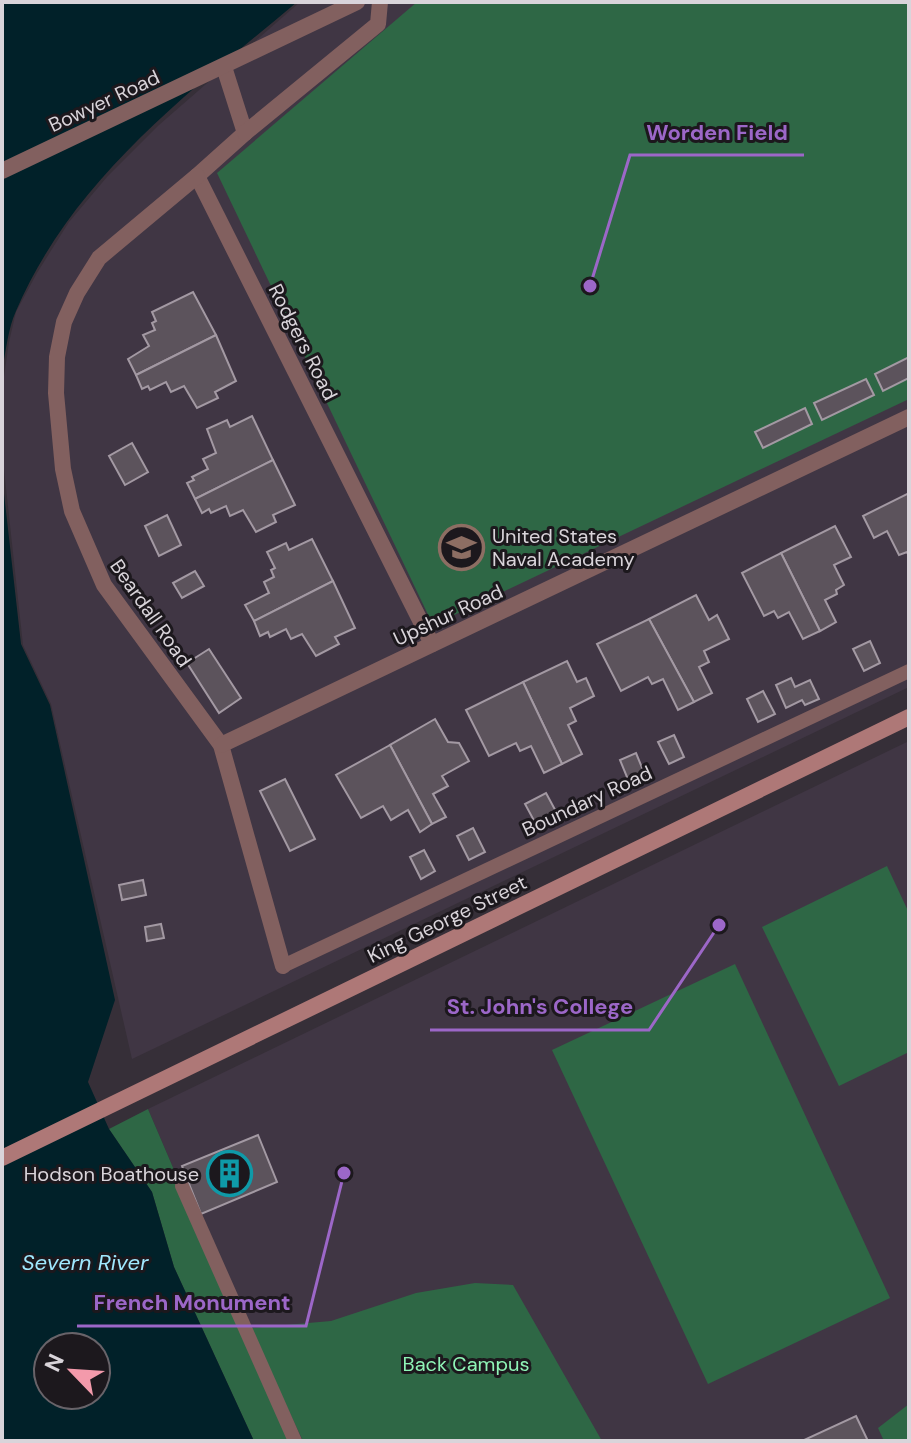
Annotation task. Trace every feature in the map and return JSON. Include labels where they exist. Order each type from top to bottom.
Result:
[{"type":"main road","name":"King George Street","points":[[2,1158],[909,717]]},
{"type":"street","name":"Bowyer Road","points":[[2,171],[357,2]]},
{"type":"street","points":[[197,176],[378,24],[380,2]]},
{"type":"street","points":[[224,67],[245,133]]},
{"type":"street","name":"Rodgers Road","points":[[197,176],[432,644]]},
{"type":"street","name":"Beardall Road","points":[[197,176],[99,258],[77,293],[64,322],[57,357],[56,393],[63,469],[72,511],[104,585],[221,745],[283,966]]},
{"type":"street","name":"Upshur Road","points":[[221,745],[909,417]]},
{"type":"lane","name":"Boundary Road","points":[[283,966],[909,671]]},
{"type":"lane","points":[[182,1186],[295,1441]]},
{"type":"shaded area","name":"United States Naval Academy","points":[[300,2],[909,2],[909,687],[132,1059],[51,704],[23,645],[2,451],[2,390],[9,342],[16,312],[37,273],[69,222],[107,177],[159,125]]},
{"type":"shaded area","points":[[909,741],[909,1441],[290,1441],[148,1109]]},
{"type":"green space","points":[[417,2],[909,2],[909,399],[433,625],[217,173]]},
{"type":"green space","points":[[887,866],[909,913],[909,1052],[839,1086],[762,927]]},
{"type":"green space","points":[[735,964],[890,1298],[708,1384],[552,1050]]},
{"type":"green space","points":[[148,1109],[290,1441],[254,1441],[174,1267],[152,1192],[109,1129]]},
{"type":"green space","name":"Back Campus","points":[[475,1283],[513,1285],[602,1441],[303,1441],[250,1328],[331,1321],[416,1293]]},
{"type":"green space","points":[[909,1404],[909,1441],[884,1441],[878,1428]]},
{"type":"water","points":[[2,2],[297,2],[138,140],[69,219],[40,263],[16,311],[2,370]]},
{"type":"water","name":"Severn River","points":[[2,476],[21,644],[50,705],[115,1000],[88,1082],[109,1129],[152,1192],[174,1267],[254,1441],[2,1441]]},
{"type":"building","points":[[193,292],[216,335],[136,375],[128,359],[149,346],[143,335],[155,330],[152,323],[156,321],[152,312]]},
{"type":"building","points":[[216,335],[236,381],[215,392],[218,398],[197,408],[184,386],[171,392],[166,382],[150,390],[148,386],[142,389],[136,375]]},
{"type":"building","points":[[909,357],[909,378],[883,391],[875,374]]},
{"type":"building","points":[[866,379],[874,395],[822,420],[814,403]]},
{"type":"building","points":[[805,408],[812,424],[763,448],[755,432]]},
{"type":"building","points":[[252,416],[273,460],[195,499],[187,483],[208,469],[203,459],[216,453],[207,429],[227,420],[230,427]]},
{"type":"building","points":[[132,443],[148,472],[125,485],[109,456]]},
{"type":"building","points":[[273,460],[295,505],[273,515],[276,522],[256,532],[243,510],[230,516],[226,506],[211,513],[209,509],[202,513],[195,499]]},
{"type":"building","points":[[909,493],[909,556],[907,552],[899,555],[887,531],[874,538],[863,516]]},
{"type":"building","points":[[167,515],[181,545],[159,556],[145,526]]},
{"type":"building","points":[[835,526],[851,557],[834,565],[844,585],[836,590],[837,594],[825,600],[836,622],[820,631],[781,553]]},
{"type":"building","points":[[312,539],[333,581],[254,621],[245,605],[269,593],[264,582],[274,577],[271,570],[275,568],[267,552],[286,543],[289,550]]},
{"type":"building","points":[[781,553],[820,631],[803,639],[789,612],[778,618],[774,611],[764,616],[742,573]]},
{"type":"building","points":[[195,571],[204,586],[182,598],[173,583]]},
{"type":"building","points":[[333,581],[355,628],[335,637],[339,644],[316,656],[302,634],[291,639],[286,629],[270,637],[268,632],[260,636],[254,621]]},
{"type":"building","points":[[696,595],[709,620],[717,615],[729,639],[704,651],[709,662],[699,667],[712,693],[694,702],[649,619]]},
{"type":"building","points":[[649,619],[694,702],[678,710],[663,679],[652,684],[648,677],[621,691],[597,644]]},
{"type":"building","points":[[870,641],[880,663],[864,671],[853,649]]},
{"type":"building","points":[[209,649],[241,698],[219,713],[187,663]]},
{"type":"building","points":[[567,661],[577,682],[586,678],[594,696],[570,708],[576,721],[568,725],[582,754],[562,764],[523,682]]},
{"type":"building","points":[[791,678],[795,687],[810,680],[819,699],[805,705],[802,700],[786,708],[776,685]]},
{"type":"building","points":[[523,682],[562,764],[544,773],[531,746],[520,751],[516,743],[489,756],[466,710]]},
{"type":"building","points":[[763,691],[775,714],[758,722],[747,699]]},
{"type":"building","points":[[435,719],[448,742],[459,743],[469,761],[442,776],[448,786],[433,794],[446,817],[432,824],[390,745]]},
{"type":"building","points":[[674,735],[684,757],[669,764],[658,742]]},
{"type":"building","points":[[390,745],[432,824],[420,832],[408,810],[391,820],[383,806],[361,818],[336,775]]},
{"type":"building","points":[[636,753],[645,775],[629,782],[620,760]]},
{"type":"building","points":[[285,779],[315,839],[290,851],[260,791]]},
{"type":"building","points":[[546,793],[559,817],[538,828],[525,804]]},
{"type":"building","points":[[473,828],[485,852],[469,860],[457,836]]},
{"type":"building","points":[[424,850],[435,871],[421,879],[410,857]]},
{"type":"building","points":[[143,880],[146,895],[122,900],[119,885]]},
{"type":"building","points":[[161,924],[164,938],[147,941],[145,927]]},
{"type":"building","name":"Hodson Boathouse","points":[[258,1135],[277,1182],[201,1214],[182,1166]]},
{"type":"building","points":[[856,1416],[868,1441],[804,1440]]},
{"type":"place","name":"Worden Field","points":[[590,286]]},
{"type":"place","name":"United States Naval Academy","points":[[461,548]]},
{"type":"place","name":"St. John's College","points":[[719,925]]},
{"type":"place","name":"French Monument","points":[[344,1173]]},
{"type":"place","name":"Hodson Boathouse","points":[[230,1174]]}]
